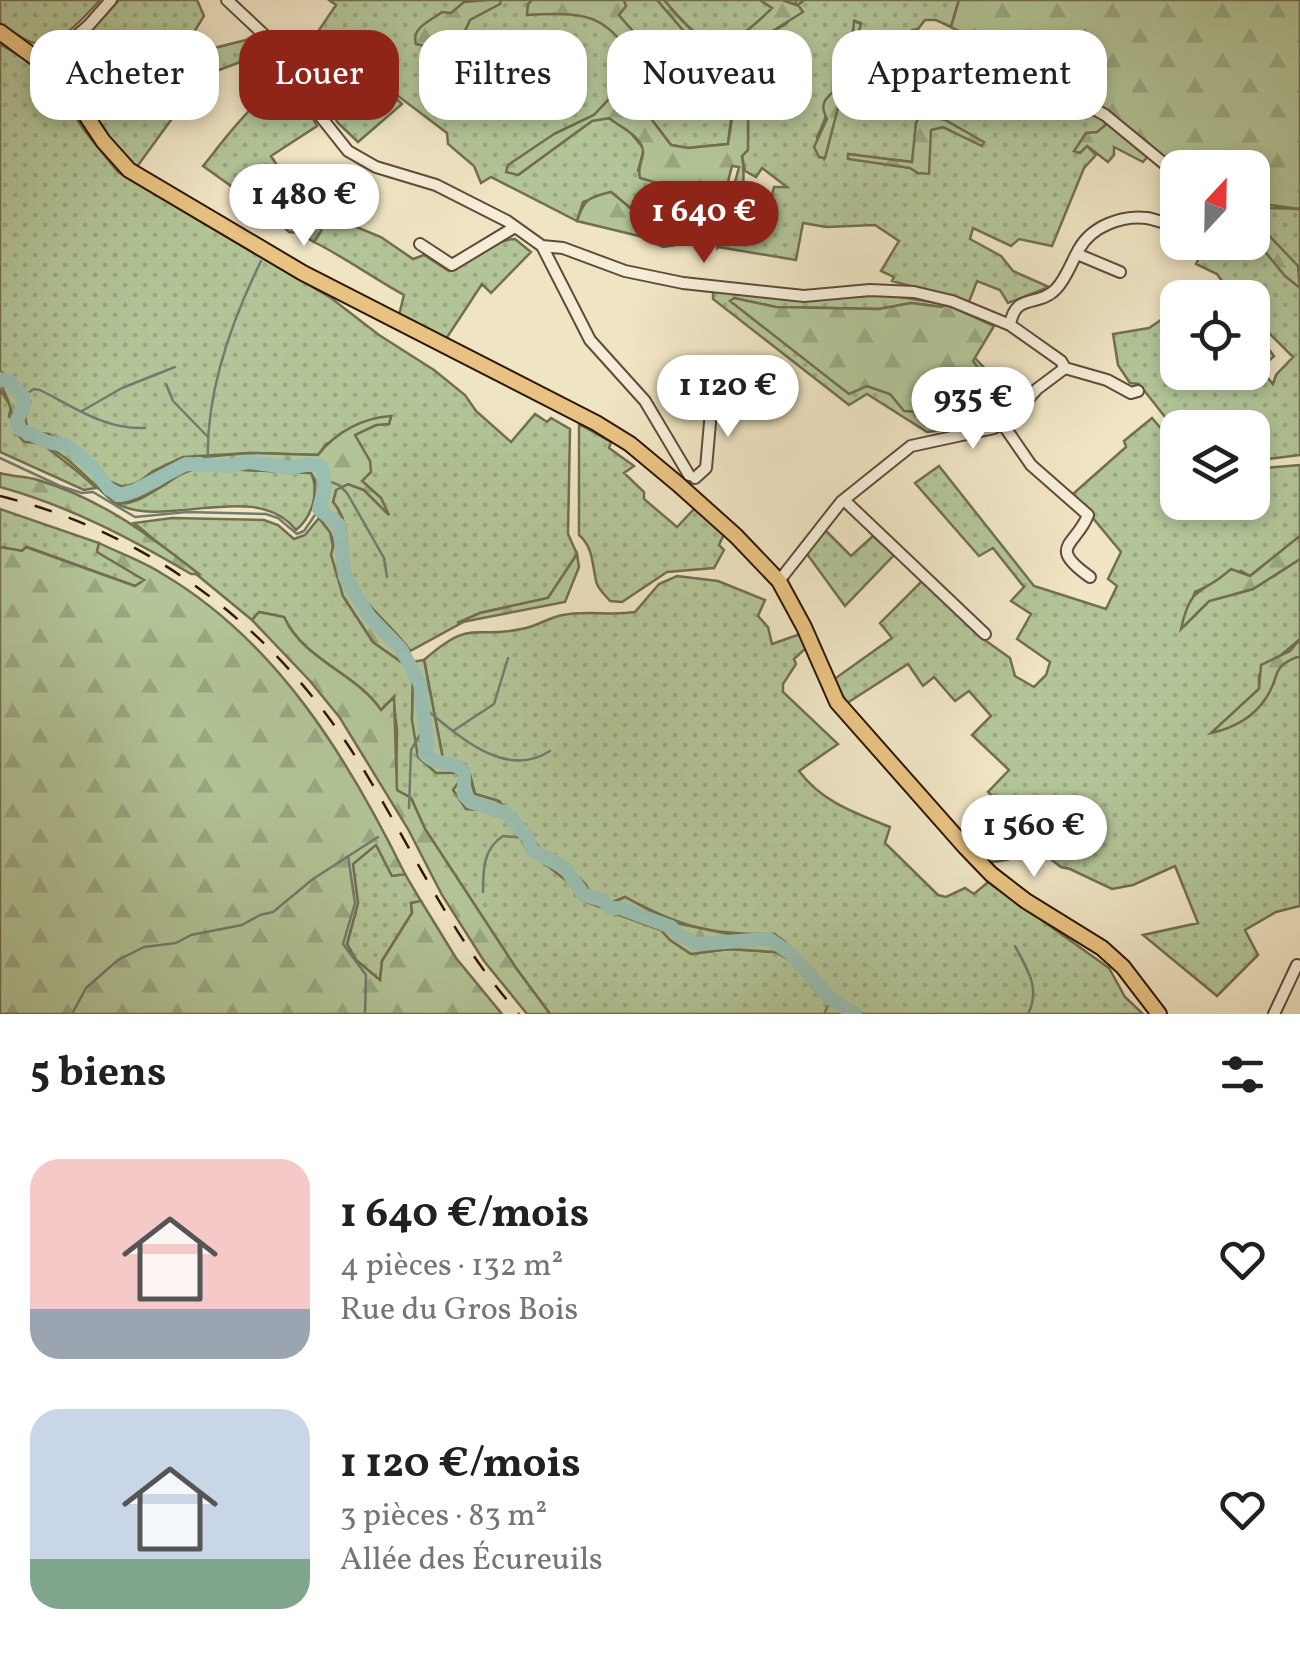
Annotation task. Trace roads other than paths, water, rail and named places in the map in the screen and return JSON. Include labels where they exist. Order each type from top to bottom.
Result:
[{"type":"main road","points":[[0,32],[30,52]]},
{"type":"main road","points":[[89,120],[129,170],[303,274],[596,423],[688,479],[693,497],[779,581],[837,702],[860,730],[991,874],[1026,902],[1102,948],[1123,967],[1159,1014]]},
{"type":"street","points":[[83,30],[111,0]]},
{"type":"street","points":[[227,0],[290,59],[317,112],[348,152],[376,168],[436,185],[515,226],[542,246],[590,340],[645,401],[688,479],[706,468],[711,411],[742,390],[770,394]]},
{"type":"street","points":[[1107,117],[1160,160]]},
{"type":"street","points":[[987,316],[1057,288],[1094,231],[1116,221],[1143,218],[1160,221]]},
{"type":"street","points":[[420,244],[452,265],[515,226]]},
{"type":"street","points":[[542,246],[563,248],[625,272],[682,284],[804,296],[870,290],[914,292],[952,301],[1010,325],[1061,361],[1065,368],[1106,380],[1131,393],[1138,391]]},
{"type":"street","points":[[1076,254],[1120,272]]},
{"type":"street","points":[[1010,325],[1016,307]]},
{"type":"street","points":[[779,581],[844,500],[911,446],[1002,423],[1065,368]]},
{"type":"street","points":[[1002,423],[1031,465],[1088,515],[1070,540],[1067,553],[1070,562],[1090,577]]},
{"type":"street","points":[[844,500],[985,634]]},
{"type":"street","points":[[1274,1014],[1297,965]]},
{"type":"waterway","points":[[208,464],[215,386],[239,309],[261,261]]},
{"type":"waterway","points":[[82,411],[122,388],[175,367]]},
{"type":"waterway","points":[[0,379],[10,382],[23,396],[24,406],[17,420],[20,429],[47,442],[66,445],[93,467],[109,489],[120,495],[186,464],[229,466],[249,462],[291,468],[311,464],[322,467],[325,487],[319,509],[339,525],[345,577],[369,616],[401,649],[420,684],[425,754],[464,772],[464,795],[471,802],[506,813],[528,838],[532,850],[565,868],[584,895],[671,927],[698,944],[769,939],[790,953],[831,999],[855,1014]]},
{"type":"waterway","points":[[166,384],[173,401],[207,436]]},
{"type":"waterway","points":[[23,396],[40,390],[104,421],[145,428]]},
{"type":"waterway","points":[[0,458],[60,486],[93,492],[135,517],[187,512],[266,514],[278,518],[297,534],[304,531],[319,509]]},
{"type":"waterway","points":[[326,480],[347,493],[384,558],[387,577]]},
{"type":"waterway","points":[[453,731],[494,704],[508,658]]},
{"type":"waterway","points":[[423,707],[466,740],[498,757],[533,759],[550,751]]},
{"type":"waterway","points":[[409,808],[411,750],[425,726]]},
{"type":"waterway","points":[[483,892],[484,868],[491,847],[503,836],[528,838]]},
{"type":"waterway","points":[[72,1014],[86,988],[118,960],[144,947],[176,943],[191,935],[242,925],[273,912],[313,879],[378,837]]},
{"type":"waterway","points":[[348,856],[355,903],[343,944],[366,975],[365,1014]]},
{"type":"waterway","points":[[1015,946],[1033,987],[1028,1014]]},
{"type":"waterway","points":[[824,1014],[831,999]]},
{"type":"railway","points":[[0,496],[57,513],[112,536],[163,564],[254,634],[332,722],[455,927],[519,1014]]}]
